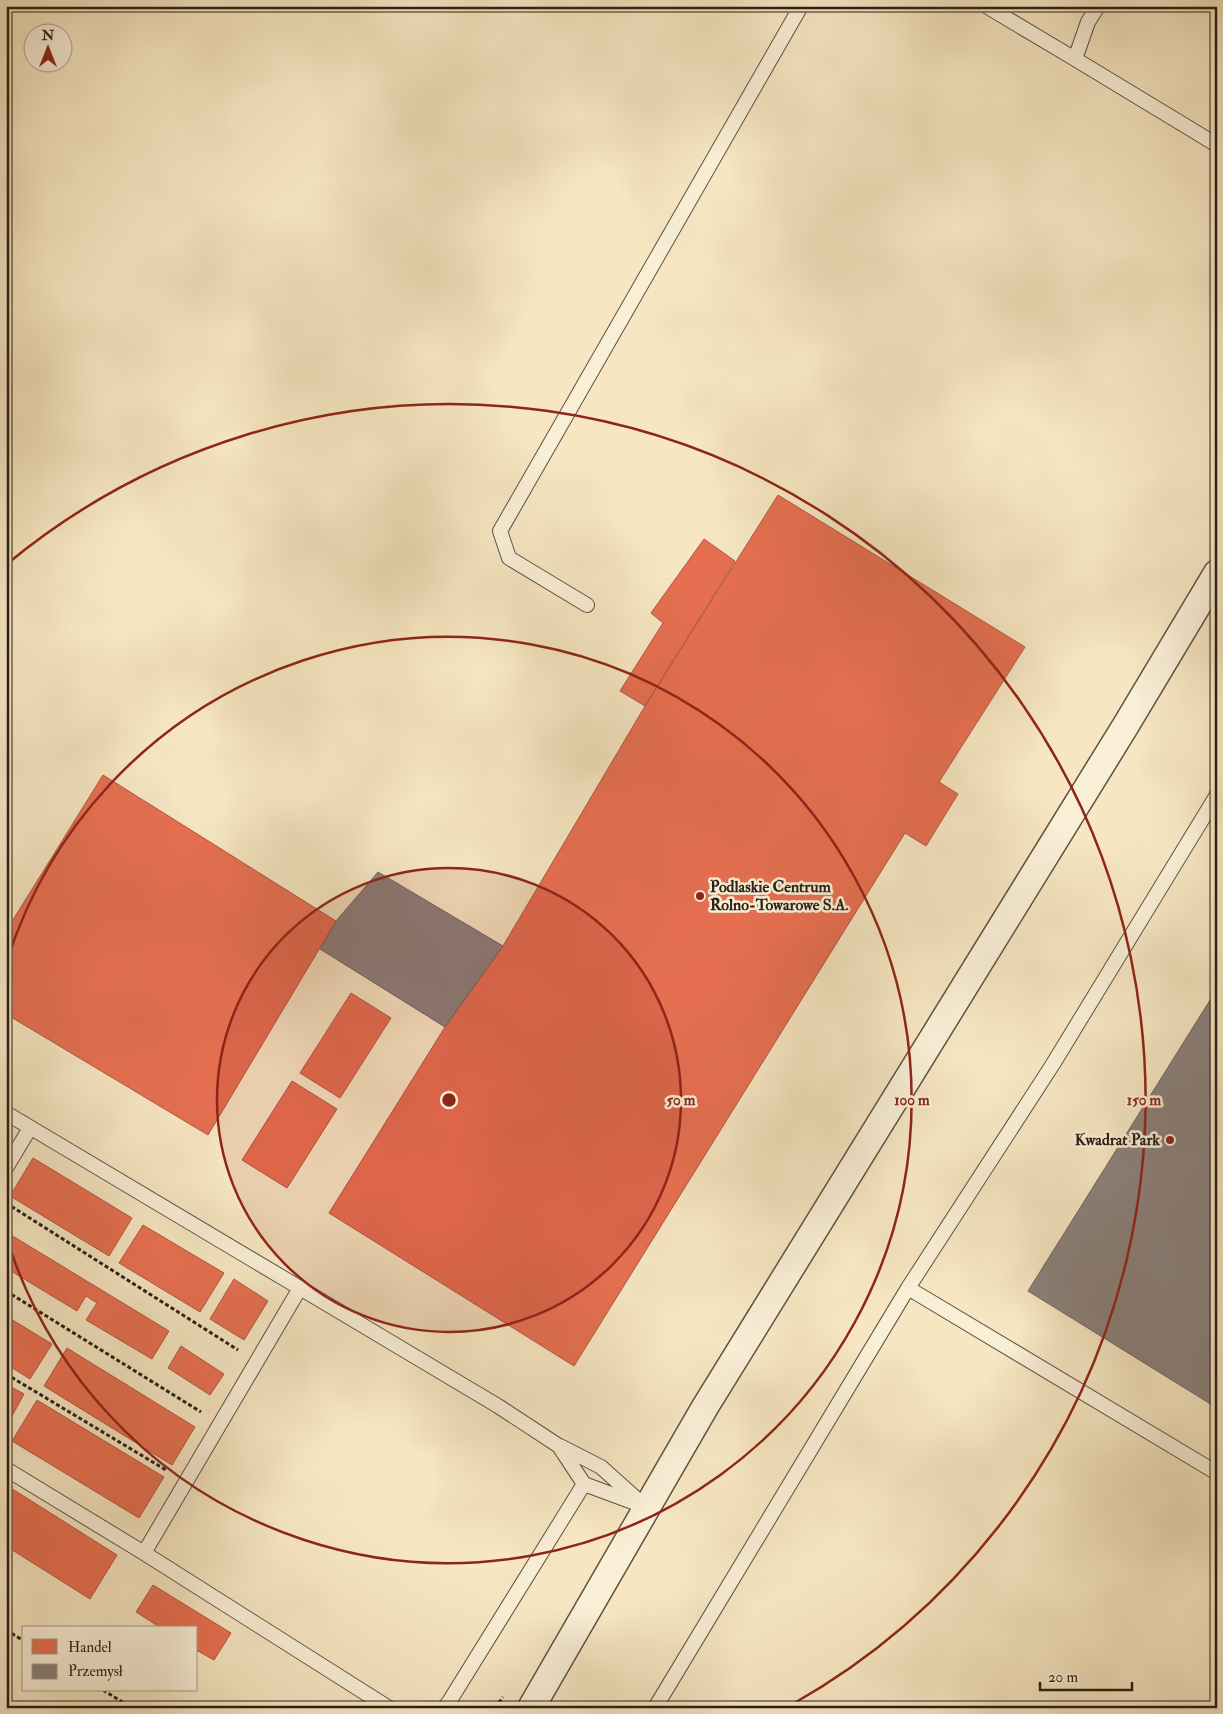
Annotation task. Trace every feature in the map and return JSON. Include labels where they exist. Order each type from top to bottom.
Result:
[{"type":"street","points":[[531,1708],[646,1507],[740,1350],[1126,725],[1217,573]]},
{"type":"lane","points":[[587,605],[509,558],[500,531],[801,6]]},
{"type":"lane","points":[[986,6],[1217,145]]},
{"type":"lane","points":[[1074,59],[1088,22],[1098,6]]},
{"type":"lane","points":[[655,1708],[908,1288],[1052,1064],[1217,795]]},
{"type":"lane","points":[[6,1114],[498,1406],[559,1446],[601,1467],[646,1507]]},
{"type":"lane","points":[[6,1168],[30,1128]]},
{"type":"lane","points":[[144,1553],[300,1288]]},
{"type":"lane","points":[[908,1288],[1217,1473]]},
{"type":"lane","points":[[559,1446],[584,1484],[646,1507]]},
{"type":"lane","points":[[6,1469],[144,1553],[389,1708]]},
{"type":"lane","points":[[444,1708],[450,1702],[584,1484]]},
{"type":"path","points":[[6,1203],[257,1361]]},
{"type":"path","points":[[6,1291],[220,1423]]},
{"type":"path","points":[[6,1374],[186,1482]]},
{"type":"path","points":[[6,1630],[22,1640]]},
{"type":"path","points":[[106,1692],[132,1708]]},
{"type":"building: Handel","name":"Podlaskie Centrum Rolno-Towarowe S.A.","points":[[778,495],[1025,647],[939,782],[958,794],[926,846],[905,833],[574,1366],[329,1213],[445,1027],[503,946],[645,706]]},
{"type":"building: Handel","points":[[704,539],[735,561],[645,706],[620,691],[663,623],[651,613]]},
{"type":"building: Handel","points":[[103,775],[336,921],[208,1135],[6,1014],[6,931]]},
{"type":"building: Handel","points":[[351,993],[391,1018],[340,1098],[300,1073]]},
{"type":"building: Handel","points":[[292,1081],[337,1109],[287,1188],[242,1160]]},
{"type":"building: Handel","points":[[33,1158],[132,1218],[109,1256],[10,1196]]},
{"type":"building: Handel","points":[[143,1225],[224,1273],[200,1312],[119,1263]]},
{"type":"building: Handel","points":[[6,1232],[169,1331],[152,1359],[86,1320],[97,1303],[86,1296],[77,1311],[6,1268]]},
{"type":"building: Handel","points":[[234,1279],[268,1301],[244,1340],[210,1319]]},
{"type":"building: Handel","points":[[6,1316],[52,1344],[30,1379],[6,1364]]},
{"type":"building: Handel","points":[[181,1346],[224,1374],[210,1395],[168,1368]]},
{"type":"building: Handel","points":[[67,1348],[195,1427],[172,1465],[44,1386]]},
{"type":"building: Handel","points":[[6,1384],[24,1394],[6,1427]]},
{"type":"building: Handel","points":[[37,1400],[164,1477],[139,1518],[12,1441]]},
{"type":"building: Handel","points":[[6,1485],[117,1555],[90,1599],[6,1546]]},
{"type":"building: Handel","points":[[153,1585],[231,1633],[214,1660],[198,1651],[198,1626],[158,1626],[136,1612]]},
{"type":"building: Przemysł","points":[[378,872],[503,946],[445,1027],[320,949],[336,921]]},
{"type":"building: Przemysł","name":"Kwadrat Park","points":[[1217,989],[1217,1408],[1028,1291]]},
{"type":"place","name":"Podlaskie Centrum Rolno-Towarowe S.A.","points":[[700,896]]},
{"type":"place","name":"Kwadrat Park","points":[[1170,1140]]}]
